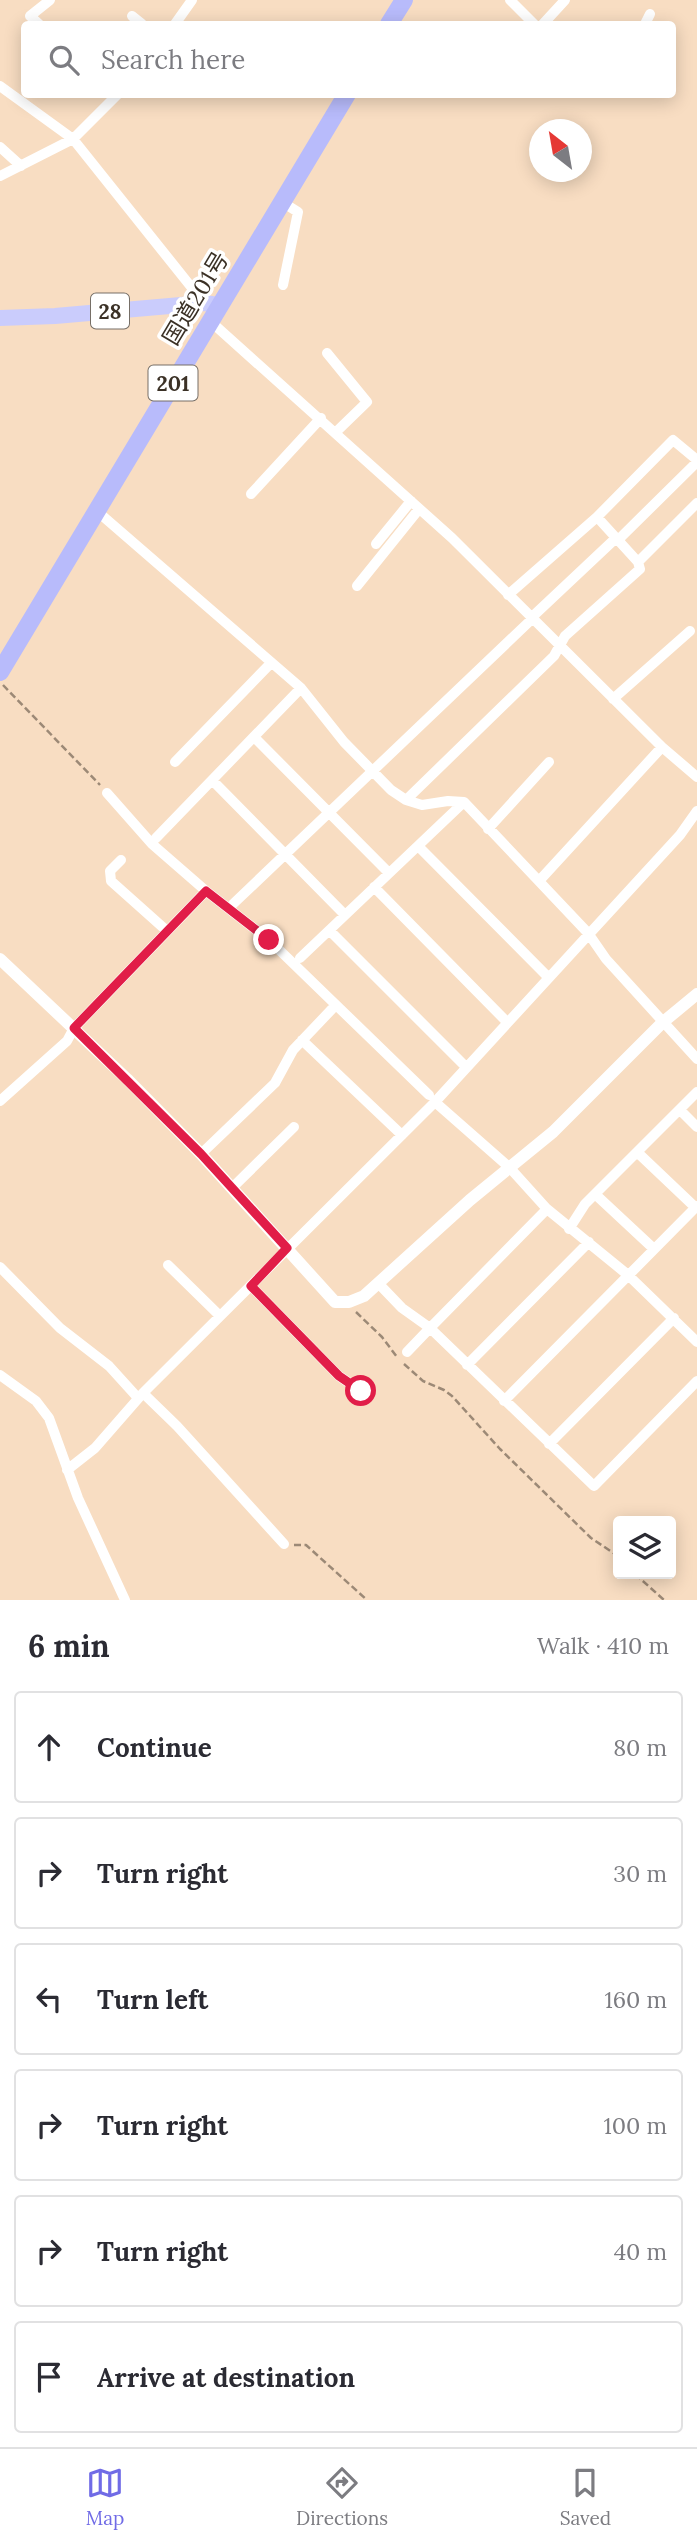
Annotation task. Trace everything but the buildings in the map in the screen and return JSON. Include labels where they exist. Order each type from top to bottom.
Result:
[{"type":"highway","points":[[391,21],[404,0]]},
{"type":"highway","name":"国道201号","points":[[0,672],[98,512],[211,310],[282,202],[345,98]]},
{"type":"main road","name":"28","points":[[0,318],[211,310]]},
{"type":"street","points":[[36,21],[30,16],[50,0]]},
{"type":"street","points":[[177,21],[192,0]]},
{"type":"street","points":[[510,0],[531,21]]},
{"type":"street","points":[[546,21],[565,0]]},
{"type":"street","points":[[132,16],[138,21]]},
{"type":"street","points":[[0,86],[73,139],[211,310],[662,747],[697,777]]},
{"type":"street","points":[[0,176],[73,139],[114,98]]},
{"type":"street","points":[[0,147],[21,166]]},
{"type":"street","points":[[282,202],[298,212],[282,285]]},
{"type":"street","points":[[327,353],[367,401],[336,432]]},
{"type":"street","points":[[251,494],[321,418]]},
{"type":"street","points":[[233,904],[697,461],[673,440],[597,517],[508,595]]},
{"type":"street","points":[[638,562],[697,503]]},
{"type":"street","points":[[376,544],[415,505]]},
{"type":"street","points":[[356,586],[415,505]]},
{"type":"street","points":[[98,512],[301,688],[372,772],[406,800],[422,805],[447,801],[464,802],[588,933],[606,959],[697,1059]]},
{"type":"street","points":[[406,800],[560,647],[565,636],[640,569],[638,562],[597,517]]},
{"type":"street","points":[[613,699],[690,631]]},
{"type":"street","points":[[174,762],[271,663]]},
{"type":"street","points":[[156,838],[301,688]]},
{"type":"street","points":[[254,737],[389,873]]},
{"type":"street","points":[[539,881],[662,747]]},
{"type":"street","points":[[488,829],[549,762]]},
{"type":"street","points":[[212,780],[345,915]]},
{"type":"street","points":[[107,793],[152,844],[299,967],[432,1098],[510,1168],[547,1209],[628,1275],[697,1342]]},
{"type":"street","points":[[300,958],[464,802]]},
{"type":"street","points":[[67,1470],[95,1448],[140,1395],[402,1135],[432,1098],[466,1067],[680,835],[697,811]]},
{"type":"street","points":[[418,846],[548,977]]},
{"type":"street","points":[[121,860],[110,872],[111,881],[167,931]]},
{"type":"street","points":[[374,887],[507,1022]]},
{"type":"street","points":[[0,1101],[67,1041],[74,1028],[206,891]]},
{"type":"street","points":[[330,930],[466,1067]]},
{"type":"street","points":[[0,959],[201,1154],[335,1302],[364,1296],[470,1200],[552,1132],[662,1023],[697,994]]},
{"type":"street","points":[[201,1154],[275,1083],[293,1050],[331,1009]]},
{"type":"street","points":[[302,1040],[402,1135]]},
{"type":"street","points":[[569,1229],[585,1204],[697,1092]]},
{"type":"street","points":[[680,1110],[697,1126]]},
{"type":"street","points":[[232,1188],[294,1127]]},
{"type":"street","points":[[504,1401],[696,1207],[637,1152]]},
{"type":"street","points":[[595,1194],[654,1250]]},
{"type":"street","points":[[407,1352],[547,1209]]},
{"type":"street","points":[[467,1365],[589,1242]]},
{"type":"street","points":[[168,1265],[220,1316]]},
{"type":"street","points":[[0,1267],[60,1328],[109,1366],[177,1426],[284,1544]]},
{"type":"street","points":[[378,1283],[402,1308],[430,1328],[594,1486],[697,1381]]},
{"type":"street","points":[[251,1286],[339,1376],[361,1391]]},
{"type":"street","points":[[549,1444],[674,1318]]},
{"type":"street","points":[[0,1375],[36,1401],[49,1418],[67,1470],[125,1600]]},
{"type":"path","points":[[0,682],[107,793]]},
{"type":"path","points":[[349,1301],[398,1359],[423,1381],[452,1396],[500,1449],[591,1538],[613,1553]]},
{"type":"path","points":[[284,1544],[306,1545],[367,1600]]},
{"type":"path","points":[[641,1579],[664,1600]]},
{"type":"route","points":[[269,940],[206,891],[74,1028],[201,1154],[287,1248],[251,1286],[339,1376],[361,1391]]}]
